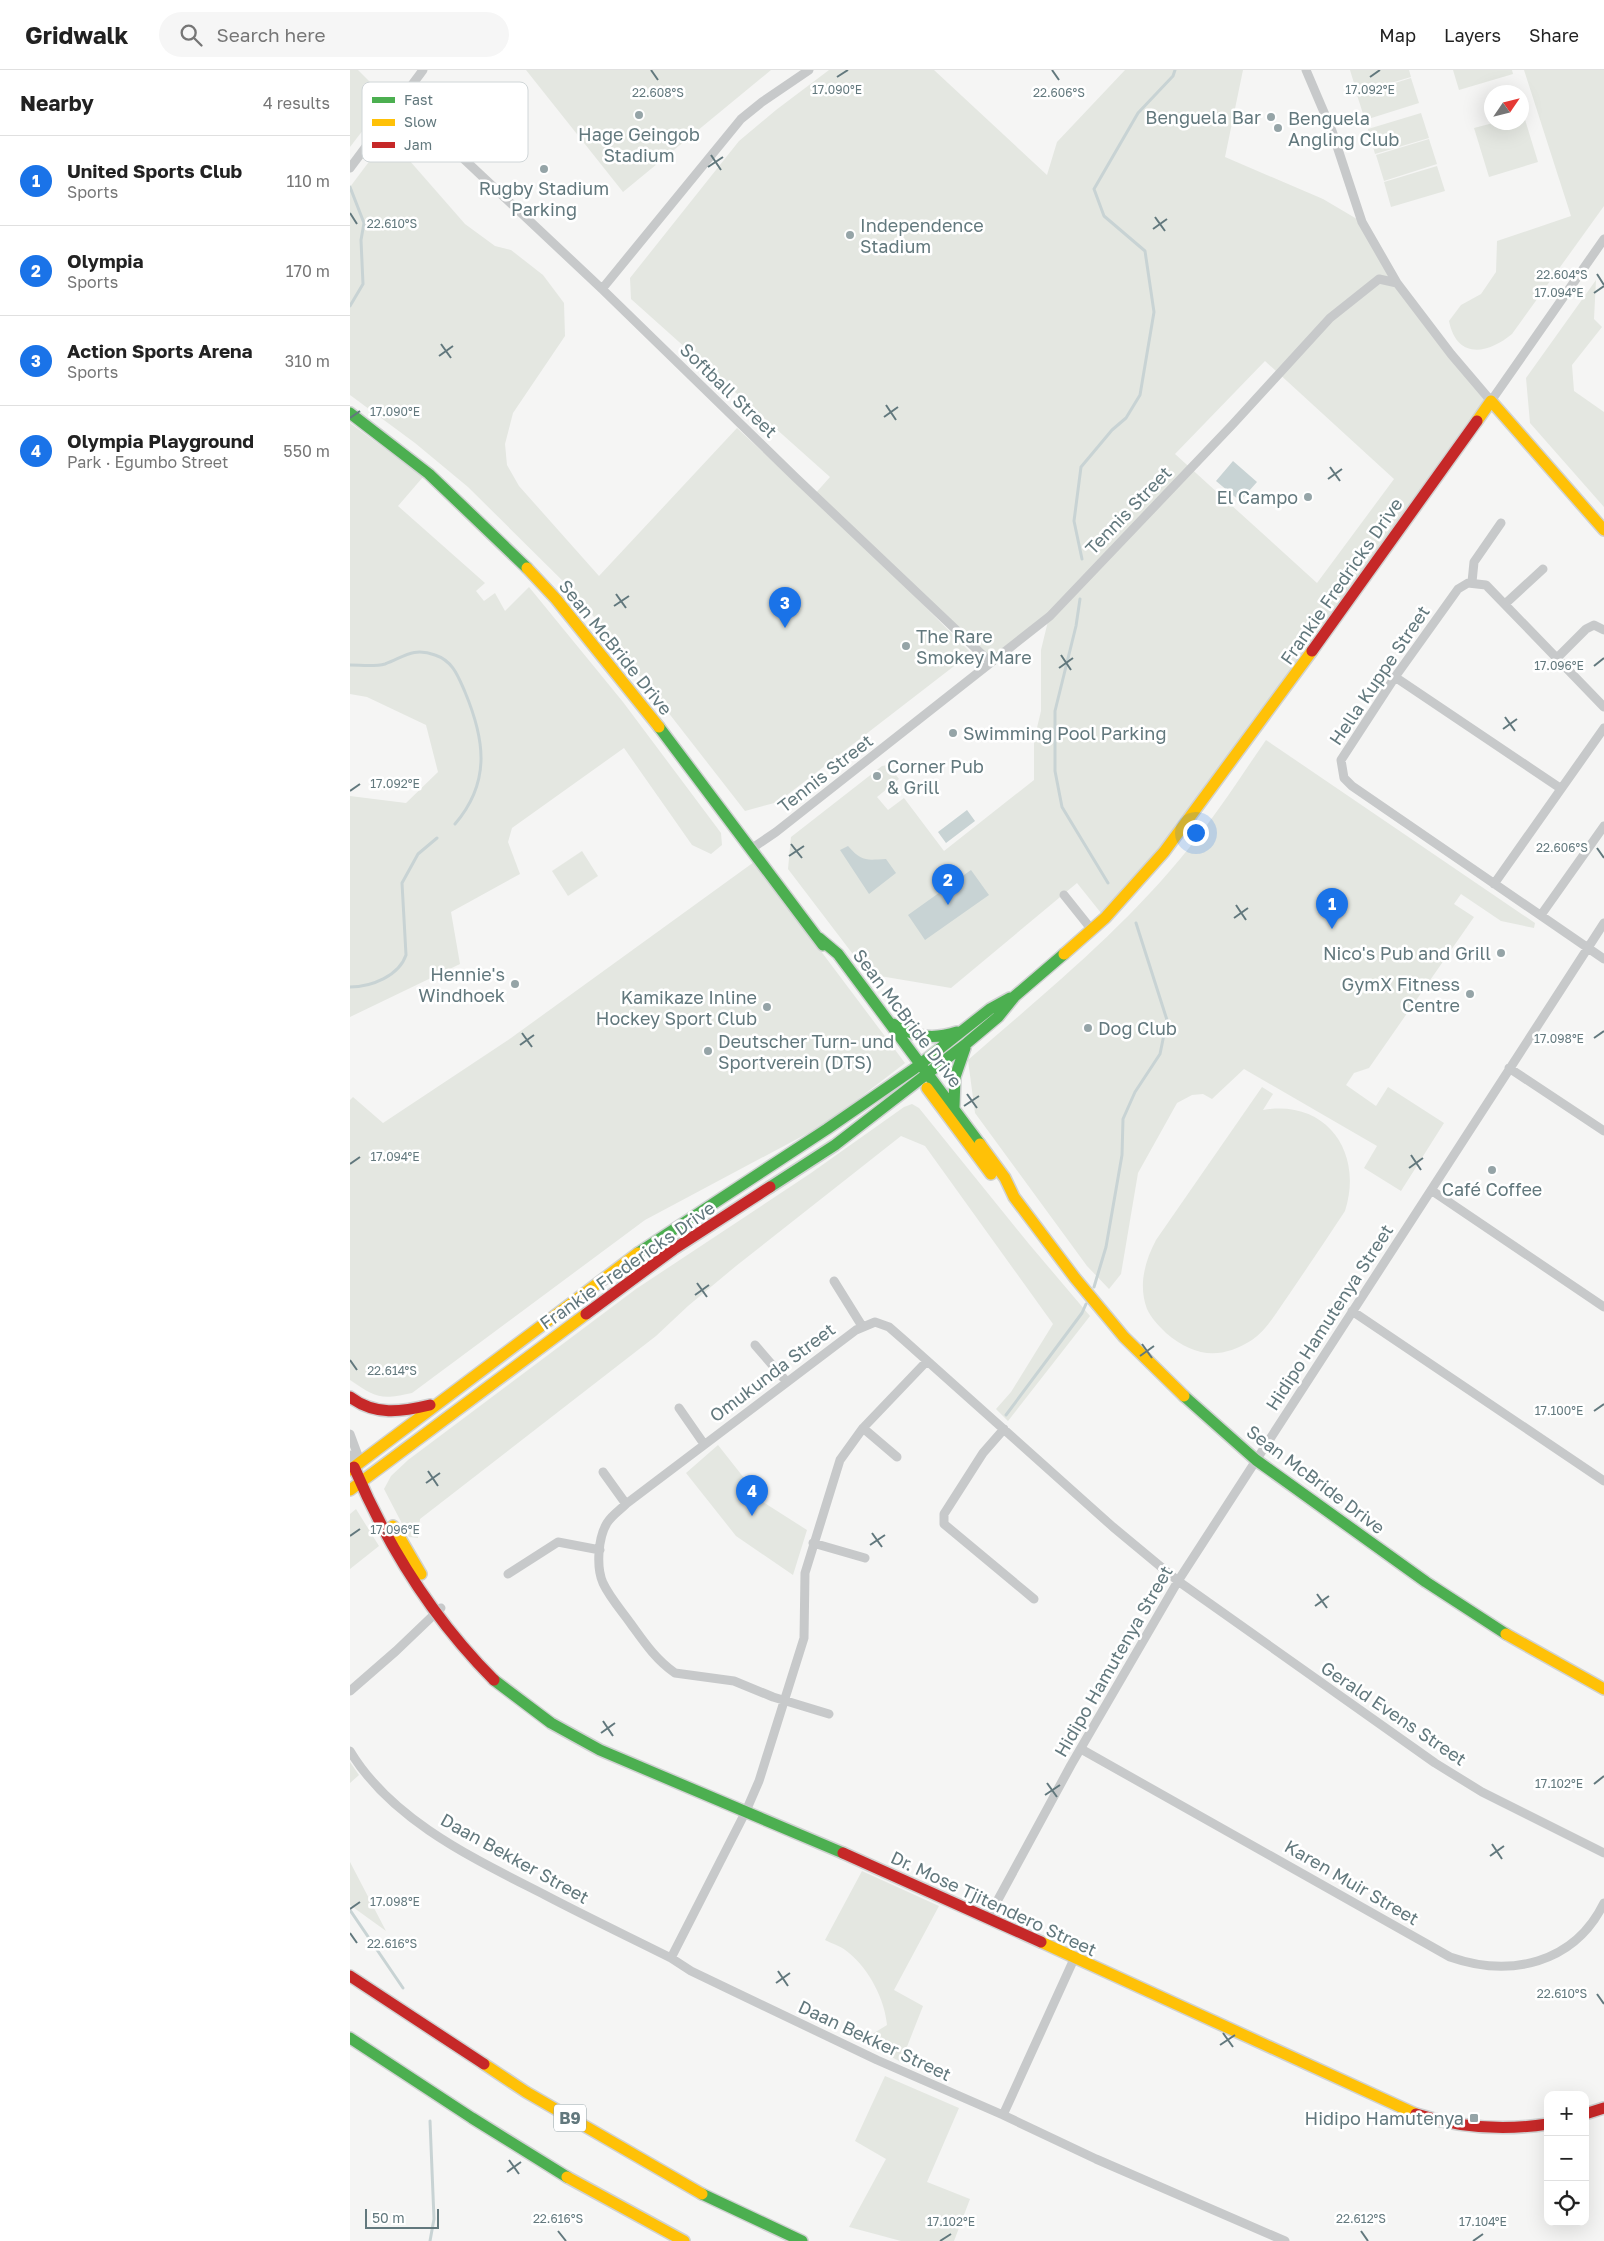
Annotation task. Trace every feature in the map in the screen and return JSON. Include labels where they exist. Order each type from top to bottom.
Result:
[{"type":"main road","points":[[1491,401],[1604,530]]},
{"type":"main road","name":"Frankie Fredricks Drive","points":[[925,1078],[998,1017],[1015,996],[1092,930],[1164,852],[1222,776],[1491,401]]},
{"type":"main road","name":"Sean McBride Drive","points":[[350,413],[429,474],[514,554],[556,599],[635,695],[819,938],[828,954],[917,1066]]},
{"type":"main road","name":"Sean McBride Drive","points":[[819,938],[838,954],[887,1020],[998,1183],[1014,1197]]},
{"type":"main road","name":"Frankie Fredricks Drive","points":[[917,1066],[990,1009],[1015,996]]},
{"type":"main road","points":[[887,1020],[901,1029],[921,1037],[944,1037],[968,1027]]},
{"type":"main road","points":[[954,1108],[952,1091],[956,1071],[967,1044]]},
{"type":"main road","name":"Frankie Fredericks Drive","points":[[355,1466],[659,1237],[827,1129],[917,1066]]},
{"type":"main road","name":"Sean McBride Drive","points":[[925,1078],[954,1108],[1005,1178],[1014,1197],[1075,1278],[1124,1337],[1179,1391],[1256,1460],[1434,1587],[1517,1641],[1604,1689]]},
{"type":"main road","name":"Frankie Fredericks Drive","points":[[350,1490],[674,1248],[835,1145],[925,1078]]},
{"type":"main road","points":[[350,1397],[367,1409],[378,1412],[393,1413],[435,1404]]},
{"type":"main road","name":"Dr. Mose Tjitendero Street","points":[[355,1466],[378,1499],[439,1610],[458,1638],[489,1675],[504,1689],[564,1733],[597,1750],[746,1811],[988,1918],[1074,1959],[1424,2117],[1483,2128],[1544,2124]]},
{"type":"main road","name":"B9","points":[[350,1976],[526,2092],[690,2188],[802,2241]]},
{"type":"main road","points":[[350,2038],[468,2115],[621,2208],[684,2241]]},
{"type":"main road","points":[[1589,2113],[1604,2108]]},
{"type":"street","points":[[413,82],[423,70]]},
{"type":"street","points":[[1306,70],[1332,131],[1362,222],[1397,282],[1451,354],[1491,401]]},
{"type":"street","points":[[602,289],[741,119],[807,71]]},
{"type":"street","points":[[350,168],[362,152]]},
{"type":"street","name":"Softball Street","points":[[466,162],[602,289],[801,483],[990,662]]},
{"type":"street","name":"Frankie Fredricks Drive","points":[[1491,401],[1604,239]]},
{"type":"street","name":"Tennis Street","points":[[750,849],[784,826],[1066,602],[1096,566],[1234,424],[1330,318],[1379,279],[1397,282]]},
{"type":"street","points":[[1500,523],[1474,562],[1472,582],[1486,585],[1604,707]]},
{"type":"street","points":[[1505,604],[1543,569]]},
{"type":"street","name":"Hella Kuppe Street","points":[[1472,582],[1458,589],[1395,677],[1341,760],[1344,778],[1604,959]]},
{"type":"street","points":[[1557,658],[1586,629],[1594,625],[1604,630]]},
{"type":"street","points":[[1395,677],[1560,788]]},
{"type":"street","points":[[1494,884],[1604,728]]},
{"type":"street","points":[[1540,915],[1604,826]]},
{"type":"street","points":[[1064,894],[1092,930]]},
{"type":"street","name":"Hidipo Hamutenya Street","points":[[988,1918],[1081,1749],[1178,1581],[1604,923]]},
{"type":"street","points":[[1509,1068],[1604,1131]]},
{"type":"street","points":[[1431,1190],[1604,1307]]},
{"type":"street","points":[[834,1281],[862,1326]]},
{"type":"street","points":[[1352,1311],[1604,1481]]},
{"type":"street","name":"Omukunda Street","points":[[829,1714],[734,1681],[675,1673],[667,1668],[642,1639],[608,1592],[602,1581],[600,1550],[607,1523],[626,1504],[862,1326],[874,1322],[884,1325],[1178,1581]]},
{"type":"street","points":[[755,1345],[786,1382]]},
{"type":"street","points":[[670,1958],[746,1811],[759,1781],[804,1638],[805,1574],[840,1460],[864,1428],[927,1361]]},
{"type":"street","points":[[679,1408],[704,1444]]},
{"type":"street","points":[[864,1428],[897,1457]]},
{"type":"street","points":[[1004,1429],[978,1460],[944,1514],[944,1524],[1034,1599]]},
{"type":"street","points":[[350,1434],[355,1466]]},
{"type":"street","points":[[350,1455],[355,1466]]},
{"type":"street","points":[[603,1472],[626,1504]]},
{"type":"street","points":[[508,1574],[552,1544],[558,1542],[600,1550]]},
{"type":"street","points":[[813,1543],[865,1558]]},
{"type":"street","name":"Gerald Evens Street","points":[[1178,1581],[1435,1763],[1482,1792],[1604,1853]]},
{"type":"street","points":[[350,1691],[439,1610]]},
{"type":"street","name":"Karen Muir Street","points":[[1081,1749],[1450,1957],[1463,1962],[1499,1967],[1539,1961],[1567,1947],[1584,1933],[1592,1925],[1604,1903]]},
{"type":"street","name":"Daan Bekker Street","points":[[350,1751],[366,1774],[395,1803],[436,1834],[509,1876],[670,1958],[691,1971],[877,2060],[1003,2115],[1096,2160],[1285,2241]]},
{"type":"street","points":[[1003,2115],[1074,1959]]},
{"type":"shaded area","points":[[350,70],[358,70],[370,82],[362,82],[362,131],[350,147]]},
{"type":"shaded area","name":"Hage Geingob Stadium","points":[[526,70],[771,70],[623,192]]},
{"type":"shaded area","points":[[829,70],[934,70],[1047,175],[1057,142],[1125,70],[1243,70],[1225,157],[1323,199],[1362,222],[1397,283],[1491,401],[1174,840],[1105,918],[1077,883],[951,988],[868,974],[788,869],[791,837],[882,766],[888,765],[899,779],[877,797],[888,810],[904,798],[944,851],[1034,780],[1034,740],[1041,711],[1041,650],[1049,617],[990,662],[814,495],[830,477],[631,299],[630,278],[739,141]],"holes":[[[1265,361],[1394,479],[1317,583],[1175,454]]]},
{"type":"shaded area","points":[[1350,70],[1409,70],[1411,77],[1357,93]]},
{"type":"shaded area","points":[[1453,70],[1512,70],[1513,74],[1459,90]]},
{"type":"shaded area","points":[[1524,70],[1604,70],[1604,206],[1512,334],[1493,346],[1474,350],[1466,348],[1459,342],[1453,334],[1449,321],[1461,305],[1481,294],[1496,272],[1497,241],[1571,216]]},
{"type":"shaded area","points":[[1411,78],[1419,103],[1365,120],[1357,95]]},
{"type":"shaded area","points":[[1421,113],[1429,138],[1375,154],[1368,129]]},
{"type":"shaded area","points":[[1484,125],[1484,130],[1528,130],[1538,162],[1489,177],[1474,128]]},
{"type":"shaded area","points":[[1429,139],[1437,164],[1384,181],[1376,155]]},
{"type":"shaded area","points":[[369,162],[411,162],[465,224],[495,246],[511,250],[543,275],[564,303],[565,336],[513,413],[505,444],[507,465],[519,486],[599,576],[737,428],[880,561],[971,653],[778,802],[745,811],[576,594],[468,487],[415,443],[350,395],[350,187]]},
{"type":"shaded area","points":[[1437,166],[1445,191],[1391,207],[1384,182]]},
{"type":"shaded area","points":[[1596,280],[1594,319],[1602,327],[1572,365],[1574,391],[1604,412],[1604,507],[1530,423],[1526,378]]},
{"type":"shaded area","points":[[350,423],[423,477],[398,506],[485,583],[476,591],[484,601],[495,593],[505,611],[529,587],[623,702],[721,833],[722,845],[711,854],[692,845],[624,748],[512,828],[508,842],[520,874],[451,912],[460,964],[350,1017],[350,796],[406,803],[438,772],[426,725],[367,697],[350,694]]},
{"type":"shaded area","points":[[1233,461],[1257,482],[1240,501],[1216,481]]},
{"type":"shaded area","points":[[1266,740],[1535,923],[1534,928],[1501,921],[1461,894],[1454,904],[1474,917],[1369,1068],[1354,1073],[1346,1085],[1376,1106],[1388,1087],[1444,1123],[1401,1191],[1364,1168],[1377,1146],[1244,1069],[1212,1099],[1203,1094],[1192,1095],[1177,1103],[1138,1173],[1121,1274],[1109,1289],[1087,1266],[975,1113],[968,1060],[1055,985],[1138,905],[1199,835]]},
{"type":"shaded area","points":[[967,810],[975,821],[946,843],[938,832]]},
{"type":"shaded area","points":[[848,846],[857,855],[865,859],[886,859],[896,873],[869,894],[840,850]]},
{"type":"shaded area","points":[[582,851],[598,876],[568,896],[552,871]]},
{"type":"shaded area","points":[[754,862],[905,1063],[827,1123],[645,1220],[412,1393],[386,1397],[379,1396],[366,1391],[350,1380],[350,1100],[353,1097],[383,1123],[511,1038]]},
{"type":"shaded area","points":[[971,870],[989,895],[925,940],[908,915]]},
{"type":"shaded area","points":[[1262,1087],[1273,1094],[1263,1110],[1285,1109],[1305,1113],[1322,1122],[1335,1134],[1344,1150],[1349,1169],[1350,1189],[1345,1211],[1272,1320],[1258,1336],[1229,1351],[1208,1353],[1197,1351],[1176,1341],[1155,1322],[1144,1300],[1144,1273],[1156,1240]]},
{"type":"shaded area","points":[[912,1104],[919,1108],[1090,1316],[1008,1421],[996,1409],[1011,1392],[1053,1324],[925,1146],[901,1136],[736,1266],[688,1306],[656,1336],[420,1519],[418,1538],[409,1537],[384,1489],[391,1476],[408,1460],[636,1289],[811,1173],[904,1107]]},
{"type":"shaded area","points":[[718,1445],[763,1502],[807,1530],[793,1575],[736,1536],[686,1473]]},
{"type":"shaded area","points":[[356,1509],[379,1546],[350,1569],[350,1514]]},
{"type":"shaded area","points":[[350,1762],[359,1775],[350,1783]]},
{"type":"shaded area","points":[[350,1862],[386,1931],[350,1905]]},
{"type":"shaded area","points":[[862,1871],[939,1906],[894,1990],[923,2006],[901,2062],[861,2041],[887,2025],[883,2005],[875,1986],[863,1967],[844,1949],[825,1940]]},
{"type":"shaded area","points":[[885,2076],[959,2108],[927,2182],[970,2199],[954,2241],[901,2241],[849,2227],[886,2159],[855,2141]]},
{"type":"waterway","points":[[1082,559],[1074,521],[1081,467],[1112,430],[1126,418],[1140,395],[1154,312],[1145,251],[1104,216],[1094,189],[1138,113],[1173,76],[1175,70]]},
{"type":"waterway","points":[[350,187],[364,223],[361,240],[363,284],[350,306]]},
{"type":"waterway","points":[[1080,599],[1076,626],[1055,711],[1055,771],[1062,807],[1108,883]]},
{"type":"waterway","points":[[350,665],[381,665],[415,652],[435,655],[451,665],[460,680],[472,710],[477,727],[481,760],[475,792],[467,808],[455,824]]},
{"type":"waterway","points":[[350,987],[367,985],[383,979],[397,969],[402,962],[406,955],[402,883],[418,854],[437,838]]},
{"type":"waterway","points":[[1094,1287],[1106,1247],[1122,1155],[1123,1119],[1135,1092],[1160,1054],[1167,1020],[1136,923]]},
{"type":"waterway","points":[[1006,1415],[1082,1313],[1086,1304]]},
{"type":"waterway","points":[[350,1910],[403,1988]]},
{"type":"waterway","points":[[430,2121],[434,2219],[430,2241]]},
{"type":"traffic: fast","points":[[350,413],[429,474],[527,568]]},
{"type":"traffic: fast","points":[[659,727],[823,945]]},
{"type":"traffic: fast","points":[[819,938],[838,954],[980,1144]]},
{"type":"traffic: fast","points":[[770,1187],[835,1145],[967,1043],[998,1017],[1015,996],[1064,954]]},
{"type":"traffic: fast","points":[[638,1253],[827,1129],[914,1069],[990,1009],[1010,998]]},
{"type":"traffic: fast","points":[[893,1024],[908,1032],[924,1036],[940,1036],[957,1032]]},
{"type":"traffic: fast","points":[[954,1107],[955,1077],[965,1048]]},
{"type":"traffic: fast","points":[[1184,1396],[1256,1460],[1426,1582],[1506,1634]]},
{"type":"traffic: fast","points":[[494,1680],[551,1723],[600,1750],[843,1853]]},
{"type":"traffic: fast","points":[[350,2038],[472,2118],[567,2177]]},
{"type":"traffic: fast","points":[[702,2194],[802,2241]]},
{"type":"traffic: slow","points":[[1477,421],[1491,401],[1604,530]]},
{"type":"traffic: slow","points":[[527,568],[556,599],[659,727]]},
{"type":"traffic: slow","points":[[1064,954],[1105,918],[1164,852],[1312,651]]},
{"type":"traffic: slow","points":[[927,1088],[991,1174]]},
{"type":"traffic: slow","points":[[980,1144],[1005,1178],[1014,1197],[1075,1278],[1124,1337],[1184,1396]]},
{"type":"traffic: slow","points":[[350,1470],[638,1253]]},
{"type":"traffic: slow","points":[[350,1490],[586,1314]]},
{"type":"traffic: slow","points":[[393,1526],[421,1574]]},
{"type":"traffic: slow","points":[[1506,1634],[1604,1689]]},
{"type":"traffic: slow","points":[[1041,1942],[1416,2114]]},
{"type":"traffic: slow","points":[[484,2064],[526,2092],[702,2194]]},
{"type":"traffic: slow","points":[[567,2177],[684,2241]]},
{"type":"traffic: jam","points":[[1312,651],[1477,421]]},
{"type":"traffic: jam","points":[[586,1314],[674,1249],[770,1187]]},
{"type":"traffic: jam","points":[[350,1397],[369,1407],[388,1411],[399,1411],[430,1405]]},
{"type":"traffic: jam","points":[[354,1467],[381,1525],[414,1580],[451,1632],[494,1680]]},
{"type":"traffic: jam","points":[[843,1853],[1041,1942]]},
{"type":"traffic: jam","points":[[350,1976],[484,2064]]},
{"type":"traffic: jam","points":[[1589,2113],[1604,2108]]},
{"type":"traffic: jam","points":[[1416,2114],[1432,2119],[1482,2127],[1498,2128],[1544,2124]]},
{"type":"place","name":"Hage Geingob Stadium","points":[[639,115]]},
{"type":"place","name":"Benguela Bar","points":[[1271,117]]},
{"type":"place","name":"Benguela Angling Club","points":[[1278,128]]},
{"type":"place","name":"Rugby Stadium Parking","points":[[544,169]]},
{"type":"place","name":"Independence Stadium","points":[[850,235]]},
{"type":"place","name":"El Campo","points":[[1308,497]]},
{"type":"place","name":"Action Sports Arena","points":[[785,628]]},
{"type":"place","name":"The Rare Smokey Mare","points":[[906,646]]},
{"type":"place","name":"Swimming Pool Parking","points":[[953,733]]},
{"type":"place","name":"Corner Pub & Grill","points":[[877,776]]},
{"type":"place","name":"Olympia","points":[[948,905]]},
{"type":"place","name":"United Sports Club","points":[[1332,929]]},
{"type":"place","name":"Nico's Pub and Grill","points":[[1501,953]]},
{"type":"place","name":"Hennie's Windhoek","points":[[515,984]]},
{"type":"place","name":"GymX Fitness Centre","points":[[1470,994]]},
{"type":"place","name":"Kamikaze Inline Hockey Sport Club","points":[[767,1007]]},
{"type":"place","name":"Dog Club","points":[[1088,1028]]},
{"type":"place","name":"Deutscher Turn- und Sportverein (DTS)","points":[[708,1051]]},
{"type":"place","name":"Café Coffee","points":[[1492,1170]]},
{"type":"place","name":"Olympia Playground","points":[[752,1516]]},
{"type":"place","name":"Hidipo Hamutenya","points":[[1474,2118]]}]
